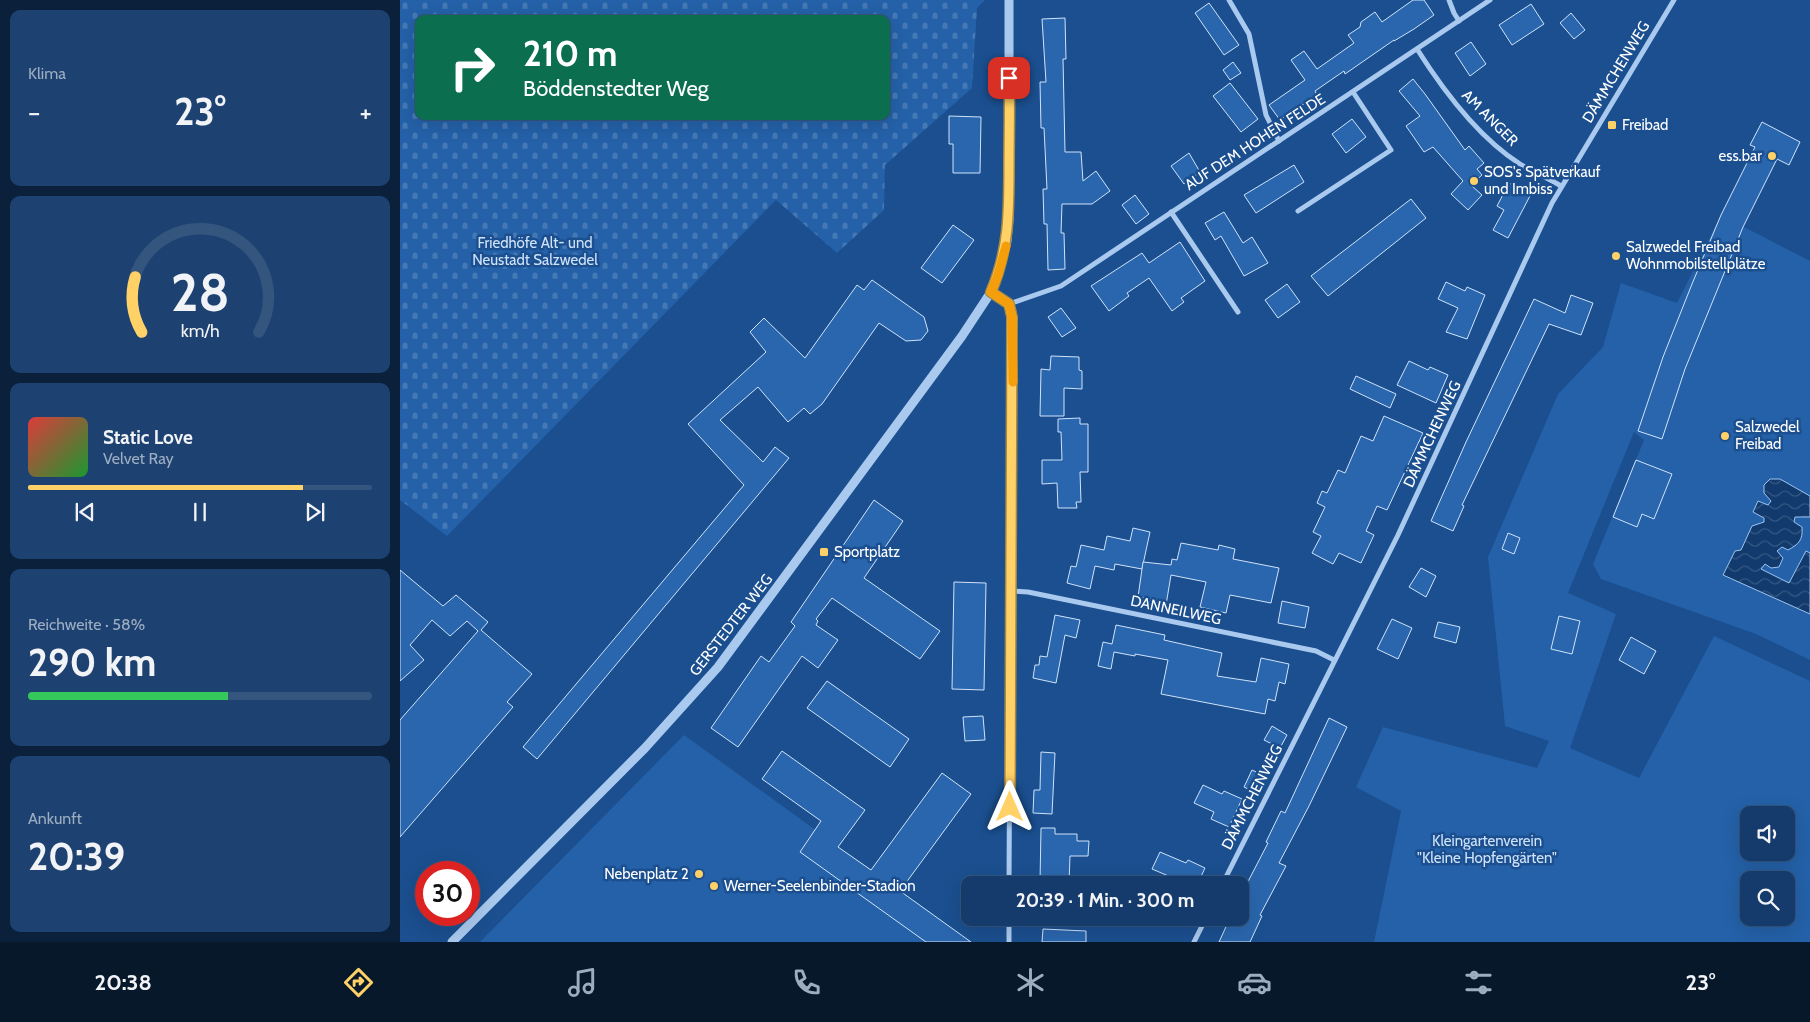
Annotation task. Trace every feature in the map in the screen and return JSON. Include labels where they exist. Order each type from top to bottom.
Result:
[{"type":"street","name":"GERSTEDTER WEG","points":[[452,942],[645,748],[718,667],[950,352],[991,292],[1003,257],[1009,219],[1009,0]]},
{"type":"street","points":[[1229,0],[1250,34],[1266,115],[1279,141]]},
{"type":"street","points":[[1449,0],[1459,21]]},
{"type":"street","name":"AUF DEM HOHEN FELDE","points":[[1009,304],[1061,286],[1490,0]]},
{"type":"street","name":"DÄMMCHENWEG","points":[[1226,876],[1402,526],[1561,186],[1674,0]]},
{"type":"street","name":"AM ANGER","points":[[1417,49],[1441,85],[1485,134],[1521,164],[1561,186]]},
{"type":"street","points":[[1298,211],[1391,150],[1352,92]]},
{"type":"street","points":[[1171,212],[1238,312]]},
{"type":"street","points":[[991,292],[1009,304],[1012,317],[1013,345],[1009,876]]},
{"type":"street","name":"DANNEILWEG","points":[[1012,591],[1028,592],[1316,651],[1334,660]]},
{"type":"street","points":[[1009,926],[1009,942]]},
{"type":"street","points":[[1194,942],[1202,926]]},
{"type":"green space","name":"Friedhöfe Alt- und Neustadt Salzwedel","points":[[400,0],[985,0],[977,8],[972,88],[885,165],[884,210],[837,253],[776,200],[447,536],[400,500]]},
{"type":"green space","name":"Kleingartenverein \"Kleine Hopfengärten\"","points":[[1721,215],[1810,261],[1810,660],[1756,634],[1601,579],[1593,564],[1644,440],[1634,432],[1568,593],[1616,614],[1570,748],[1639,778],[1714,636],[1810,681],[1810,942],[1374,942],[1401,811],[1356,787],[1383,727],[1537,768],[1549,741],[1505,726],[1488,557],[1558,394],[1603,347],[1621,283],[1677,303]]},
{"type":"green space","name":"Werner-Seelenbinder-Stadion","points":[[684,735],[971,942],[480,942]]},
{"type":"water","points":[[1770,479],[1780,479],[1810,496],[1810,517],[1795,517],[1794,522],[1802,527],[1802,535],[1798,544],[1788,550],[1782,547],[1777,551],[1783,558],[1779,567],[1771,568],[1765,564],[1761,569],[1789,583],[1806,551],[1810,553],[1810,614],[1723,575],[1735,551],[1741,550],[1752,526],[1764,522],[1764,518],[1753,512],[1758,501],[1768,505],[1771,501],[1764,493],[1764,485]]},
{"type":"building","points":[[1413,0],[1424,0],[1434,15],[1345,74],[1344,71],[1315,91],[1317,95],[1280,120],[1269,105],[1305,80],[1291,60],[1304,51],[1317,69],[1354,43],[1348,35],[1360,27],[1361,22],[1375,12],[1382,22]]},
{"type":"building","points":[[1209,3],[1239,45],[1224,55],[1195,13]]},
{"type":"building","points":[[1531,4],[1544,24],[1512,45],[1499,25]]},
{"type":"building","points":[[1571,13],[1585,30],[1574,39],[1560,23]]},
{"type":"building","points":[[1065,18],[1066,59],[1063,59],[1065,152],[1081,152],[1083,181],[1096,171],[1110,191],[1092,204],[1062,204],[1061,233],[1064,233],[1065,269],[1048,270],[1047,224],[1044,224],[1043,189],[1047,189],[1044,128],[1041,128],[1040,82],[1046,82],[1042,19]]},
{"type":"building","points":[[1471,42],[1486,64],[1470,76],[1455,53]]},
{"type":"building","points":[[1233,62],[1241,73],[1230,80],[1223,70]]},
{"type":"building","points":[[1413,79],[1465,150],[1469,146],[1484,163],[1477,169],[1482,175],[1471,185],[1482,195],[1468,210],[1451,194],[1463,181],[1433,147],[1424,152],[1406,126],[1420,116],[1399,91]]},
{"type":"building","points":[[1230,83],[1258,119],[1241,132],[1213,96]]},
{"type":"building","points":[[949,116],[981,117],[980,173],[953,173],[953,144],[949,144]]},
{"type":"building","points":[[1352,119],[1366,137],[1346,153],[1332,134]]},
{"type":"building","points":[[1762,122],[1800,142],[1789,165],[1777,159],[1743,227],[1685,369],[1662,439],[1638,431],[1663,357],[1692,284],[1721,215],[1755,147],[1750,145]]},
{"type":"building","points":[[1189,153],[1200,172],[1184,184],[1171,166]]},
{"type":"building","points":[[1294,165],[1304,182],[1256,213],[1244,195]]},
{"type":"building","points":[[1509,183],[1531,194],[1508,238],[1493,230],[1504,210],[1497,206]]},
{"type":"building","points":[[1135,195],[1149,214],[1136,224],[1122,205]]},
{"type":"building","points":[[1411,199],[1426,218],[1328,296],[1311,276]]},
{"type":"building","points":[[1224,212],[1243,243],[1252,237],[1268,263],[1244,276],[1221,236],[1215,240],[1205,223]]},
{"type":"building","points":[[953,225],[974,240],[942,283],[921,268]]},
{"type":"building","points":[[1180,242],[1205,281],[1181,298],[1184,302],[1172,311],[1149,278],[1127,293],[1129,296],[1109,311],[1091,286],[1142,253],[1149,263]]},
{"type":"building","points":[[872,280],[924,317],[928,331],[921,340],[906,341],[879,323],[822,404],[810,414],[804,408],[788,422],[758,387],[720,420],[763,462],[775,447],[789,458],[537,759],[523,747],[744,485],[688,424],[766,352],[750,332],[764,318],[805,358],[857,285],[864,290]]},
{"type":"building","points":[[1446,282],[1465,291],[1467,287],[1485,295],[1467,339],[1446,332],[1458,308],[1438,299]]},
{"type":"building","points":[[1287,284],[1300,302],[1278,318],[1265,300]]},
{"type":"building","points":[[1571,295],[1593,303],[1581,335],[1549,324],[1462,505],[1464,506],[1453,531],[1431,521],[1534,299],[1565,313]]},
{"type":"building","points":[[1061,308],[1076,328],[1062,337],[1048,317]]},
{"type":"building","points":[[1051,356],[1079,357],[1079,370],[1082,371],[1082,389],[1064,388],[1064,416],[1040,416],[1041,369],[1050,370]]},
{"type":"building","points":[[1409,361],[1428,370],[1430,367],[1448,375],[1436,403],[1397,385]]},
{"type":"building","points":[[1356,376],[1396,394],[1390,408],[1350,389]]},
{"type":"building","points":[[1384,416],[1423,433],[1387,510],[1377,506],[1366,531],[1374,535],[1361,563],[1339,553],[1333,564],[1312,553],[1321,536],[1313,532],[1325,507],[1317,503],[1322,491],[1327,493],[1338,470],[1345,473],[1361,436],[1373,441]]},
{"type":"building","points":[[1080,418],[1080,424],[1088,424],[1088,472],[1080,472],[1081,502],[1076,502],[1077,508],[1058,508],[1057,483],[1042,484],[1042,460],[1062,460],[1061,432],[1058,432],[1058,419]]},
{"type":"building","points":[[1636,460],[1672,474],[1654,519],[1642,514],[1637,527],[1613,517]]},
{"type":"building","points":[[874,500],[903,521],[864,578],[940,631],[920,659],[832,598],[816,619],[818,621],[816,625],[838,640],[818,668],[802,656],[738,747],[711,728],[761,656],[769,662],[795,626],[791,622]]},
{"type":"building","points":[[1133,528],[1150,532],[1142,569],[1115,564],[1114,570],[1095,566],[1090,589],[1067,583],[1071,566],[1076,567],[1081,545],[1104,550],[1107,536],[1130,541]]},
{"type":"building","points":[[1508,533],[1520,538],[1514,554],[1502,549]]},
{"type":"building","points":[[1181,543],[1218,550],[1219,545],[1235,549],[1233,559],[1279,568],[1271,603],[1230,595],[1226,613],[1200,607],[1206,582],[1171,575],[1166,605],[1151,602],[1151,599],[1138,597],[1143,562],[1171,565],[1172,559],[1177,560]]},
{"type":"building","points":[[1421,568],[1436,576],[1426,597],[1409,587]]},
{"type":"building","points":[[400,570],[443,606],[456,595],[488,622],[481,630],[532,674],[507,702],[513,707],[400,837],[400,720],[478,631],[467,621],[450,636],[432,620],[410,645],[424,660],[400,681]]},
{"type":"building","points":[[954,582],[986,583],[984,690],[952,689]]},
{"type":"building","points":[[1282,601],[1309,607],[1305,628],[1278,623]]},
{"type":"building","points":[[1055,615],[1080,620],[1076,638],[1065,635],[1056,683],[1033,678],[1035,665],[1039,665],[1040,656],[1047,657]]},
{"type":"building","points":[[1559,616],[1580,621],[1572,654],[1551,649]]},
{"type":"building","points":[[1392,619],[1412,628],[1398,659],[1377,649]]},
{"type":"building","points":[[1438,622],[1460,627],[1456,643],[1434,637]]},
{"type":"building","points":[[1116,625],[1165,635],[1164,640],[1222,653],[1217,676],[1256,682],[1261,658],[1289,664],[1285,684],[1279,682],[1275,701],[1268,699],[1265,714],[1161,694],[1168,660],[1114,652],[1111,669],[1098,666],[1103,642],[1112,644]]},
{"type":"building","points":[[1631,637],[1656,651],[1644,674],[1619,660]]},
{"type":"building","points":[[827,681],[909,739],[890,767],[807,708]]},
{"type":"building","points":[[983,716],[985,740],[965,741],[963,717]]},
{"type":"building","points":[[1329,718],[1347,727],[1279,863],[1286,866],[1260,915],[1262,916],[1250,942],[1219,942],[1226,926],[1249,926],[1249,880],[1268,843],[1266,842],[1281,811],[1285,813]]},
{"type":"building","points":[[1272,726],[1287,735],[1280,748],[1264,740]]},
{"type":"building","points":[[782,751],[865,810],[838,847],[871,870],[942,773],[971,794],[900,891],[971,942],[926,942],[800,852],[821,821],[762,779]]},
{"type":"building","points":[[1041,752],[1055,753],[1052,814],[1033,813],[1034,790],[1040,790]]},
{"type":"building","points":[[1252,770],[1265,776],[1256,793],[1244,787]]},
{"type":"building","points":[[1203,785],[1222,794],[1224,791],[1242,799],[1229,827],[1211,819],[1214,812],[1194,803]]},
{"type":"building","points":[[1041,828],[1055,828],[1055,834],[1077,834],[1077,841],[1089,841],[1088,856],[1070,856],[1069,876],[1040,876]]},
{"type":"building","points":[[1160,852],[1186,863],[1188,860],[1205,868],[1201,876],[1169,876],[1152,869]]},
{"type":"building","points":[[1043,929],[1086,931],[1086,942],[1042,942]]},
{"type":"slow traffic","points":[[1006,246],[991,292],[1009,304],[1012,317],[1013,382]]},
{"type":"place","name":"Freibad","points":[[1612,125]]},
{"type":"place","name":"ess.bar","points":[[1772,156]]},
{"type":"place","name":"SOS's Spätverkauf und Imbiss","points":[[1474,181]]},
{"type":"place","name":"Salzwedel Freibad Wohnmobilstellplätze","points":[[1616,256]]},
{"type":"place","name":"Salzwedel Freibad","points":[[1725,436]]},
{"type":"place","name":"Sportplatz","points":[[824,552]]},
{"type":"place","name":"Nebenplatz 2","points":[[699,874]]},
{"type":"place","name":"Werner-Seelenbinder-Stadion","points":[[714,886]]},
{"type":"route","points":[[1009,78],[1009,219],[1007,241],[998,275],[991,292],[1009,304],[1012,317],[1010,807]]}]
